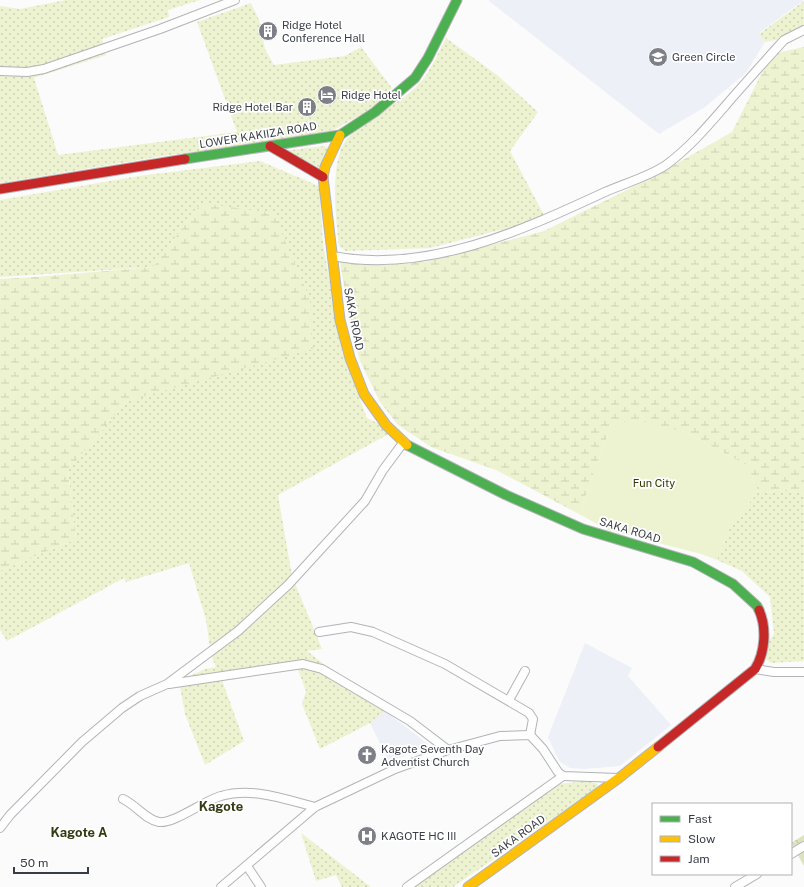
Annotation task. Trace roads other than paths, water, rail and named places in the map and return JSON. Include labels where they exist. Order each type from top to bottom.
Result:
[{"type":"main road","name":"LOWER KAKIIZA ROAD","points":[[0,189],[149,164],[340,135],[375,112],[415,78],[428,58],[457,0]]},
{"type":"main road","name":"SAKA ROAD","points":[[340,135],[325,167],[323,177],[340,320],[350,358],[364,394],[386,425],[403,443],[506,495],[583,529],[693,562],[733,584],[757,606],[762,616],[764,650],[755,669],[619,778],[468,887]]},
{"type":"main road","points":[[270,146],[323,177]]},
{"type":"street","points":[[0,71],[27,72],[44,69],[235,0]]},
{"type":"street","points":[[332,256],[352,260],[385,260],[420,258],[451,251],[504,236],[664,166],[687,148],[784,40],[804,30]]},
{"type":"street","points":[[0,828],[10,815],[82,742],[140,696],[167,684],[238,631],[288,585],[365,501],[383,470],[403,443]]},
{"type":"street","points":[[319,632],[351,627],[373,632],[446,664],[529,713],[533,720],[530,735]]},
{"type":"street","points":[[167,684],[303,664],[322,669],[410,721],[448,750]]},
{"type":"street","points":[[755,669],[774,672],[804,672]]},
{"type":"street","points":[[509,700],[525,672]]},
{"type":"street","points":[[221,887],[315,806],[395,769],[448,750],[500,736],[530,735],[543,749],[562,776]]},
{"type":"street","points":[[407,887],[562,776],[619,778]]},
{"type":"street","points":[[123,799],[158,822],[165,822],[176,818],[220,796],[238,792],[282,797],[315,806]]},
{"type":"street","points":[[792,853],[804,846]]},
{"type":"street","points":[[247,866],[261,887]]},
{"type":"street","points":[[735,887],[755,875]]},
{"type":"place","name":"Ridge Hotel Conference Hall","points":[[268,31]]},
{"type":"place","name":"Green Circle","points":[[658,57]]},
{"type":"place","name":"Ridge Hotel","points":[[327,95]]},
{"type":"place","name":"Ridge Hotel Bar","points":[[307,107]]},
{"type":"place","name":"Kagote Seventh Day Adventist Church","points":[[367,755]]},
{"type":"place","name":"KAGOTE HC III","points":[[367,836]]},
{"type":"district","name":"Kagote","points":[[221,806]]},
{"type":"district","name":"Kagote A","points":[[79,832]]},
{"type":"park label","name":"Fun City","points":[[654,483]]}]
